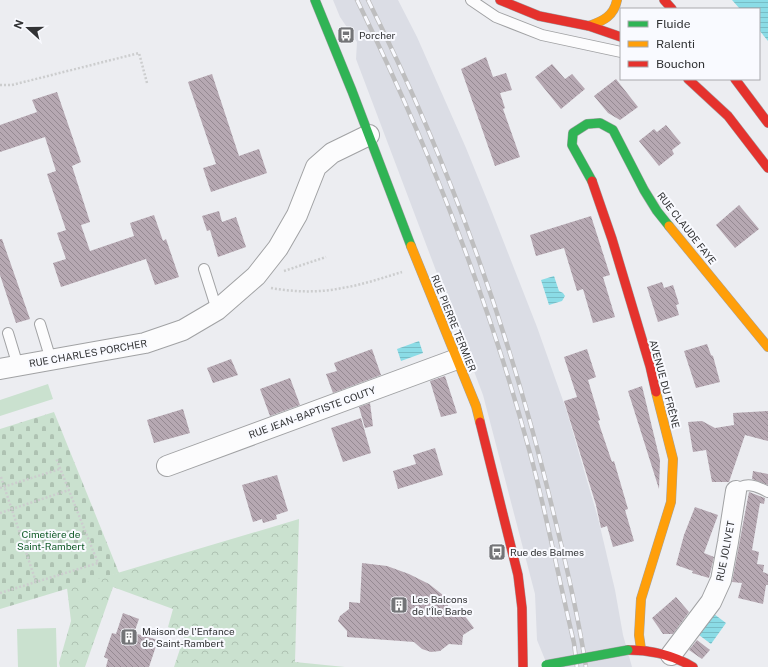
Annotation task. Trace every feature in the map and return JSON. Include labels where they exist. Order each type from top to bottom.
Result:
[{"type":"street","name":"RUE PIERRE TERMIER","points":[[315,0],[476,406],[518,575],[522,608],[523,667]]},
{"type":"street","points":[[500,0],[539,16],[589,26],[620,37]]},
{"type":"street","points":[[652,0],[664,8]]},
{"type":"street","points":[[664,0],[671,8]]},
{"type":"street","points":[[589,26],[607,19],[615,8],[616,1]]},
{"type":"street","points":[[616,1],[624,8]]},
{"type":"street","points":[[689,80],[728,116]]},
{"type":"street","points":[[702,80],[768,168]]},
{"type":"street","points":[[736,80],[768,123]]},
{"type":"street","name":"RUE CLAUDE FAYE","points":[[573,133],[587,124],[600,123],[613,130],[644,190],[657,211],[768,347]]},
{"type":"street","name":"AVENUE DU FRÊNE","points":[[573,133],[572,145],[594,184],[612,239],[650,366],[673,459],[671,502],[641,598],[639,635],[641,650]]},
{"type":"street","name":"RUE CHARLES PORCHER","points":[[9,367],[145,343],[183,330],[217,310],[256,276],[278,248],[297,215],[316,167],[332,153],[369,135]]},
{"type":"street","name":"RUE JEAN-BAPTISTE COUTY","points":[[167,466],[457,359]]},
{"type":"street","name":"RUE JOLIVET","points":[[671,655],[711,602],[721,580],[736,491]]},
{"type":"street","points":[[535,667],[628,650],[641,650],[671,655],[693,667]]},
{"type":"lane","points":[[471,0],[496,17],[542,35],[620,52]]},
{"type":"lane","points":[[204,269],[217,310]]},
{"type":"lane","points":[[40,324],[51,360]]},
{"type":"lane","points":[[8,333],[9,367]]},
{"type":"lane","name":"RUE JOLIVET","points":[[736,491],[741,486],[748,485],[768,492]]},
{"type":"path","points":[[0,85],[12,85],[139,53],[147,83]]},
{"type":"path","points":[[256,276],[274,275],[326,257]]},
{"type":"path","points":[[256,276],[263,286],[281,289],[323,291],[343,288],[420,268]]},
{"type":"path","points":[[0,593],[98,563],[56,458]]},
{"type":"path","points":[[0,488],[60,469]]},
{"type":"path","points":[[1,477],[36,582]]},
{"type":"path","points":[[0,513],[69,490]]},
{"type":"shaded area","points":[[333,0],[398,0],[417,37],[466,148],[490,207],[537,327],[566,409],[598,518],[615,590],[623,635],[632,667],[548,667],[537,640],[535,594],[483,395],[356,59],[357,42],[340,17]]},
{"type":"green space","points":[[48,384],[53,399],[0,416],[0,400]]},
{"type":"green space","name":"Cimetière de Saint-Rambert","points":[[54,412],[119,573],[0,609],[0,429]]},
{"type":"green space","points":[[299,519],[295,662],[345,667],[174,667],[185,634],[168,627],[173,609],[113,587],[85,667],[60,667],[59,663],[71,621],[67,588]]},
{"type":"green space","points":[[56,628],[57,667],[18,667],[17,629]]},
{"type":"water","points":[[732,0],[768,0],[768,41],[760,31],[760,8],[739,8]]},
{"type":"water","points":[[554,276],[559,291],[565,296],[562,301],[549,305],[541,280]]},
{"type":"water","points":[[419,341],[423,353],[401,361],[397,349]]},
{"type":"water","points":[[714,614],[726,623],[711,644],[699,635]]},
{"type":"building","points":[[486,57],[493,77],[506,73],[512,90],[500,93],[505,108],[503,109],[520,157],[495,166],[461,69]]},
{"type":"building","points":[[552,64],[565,79],[572,74],[585,89],[561,109],[535,77]]},
{"type":"building","points":[[212,74],[239,156],[259,149],[267,173],[211,192],[203,168],[216,164],[188,82]]},
{"type":"building","points":[[616,79],[638,107],[620,120],[608,113],[594,96]]},
{"type":"building","points":[[57,92],[81,162],[72,166],[90,222],[81,225],[90,251],[134,236],[130,223],[154,215],[163,241],[166,239],[179,277],[155,285],[146,259],[61,287],[53,263],[66,259],[57,233],[66,230],[47,174],[56,171],[45,137],[0,152],[0,125],[37,112],[32,100]]},
{"type":"building","points":[[666,125],[681,143],[672,150],[674,154],[659,166],[639,141],[654,129],[657,132]]},
{"type":"building","points":[[739,205],[759,229],[735,248],[716,225]]},
{"type":"building","points":[[219,211],[222,222],[236,217],[246,247],[218,257],[210,230],[207,231],[202,216]]},
{"type":"building","points":[[591,216],[610,275],[603,277],[615,317],[593,323],[583,289],[577,291],[564,248],[536,256],[530,235]]},
{"type":"building","points":[[0,239],[2,239],[30,319],[16,323],[0,275]]},
{"type":"building","points":[[662,282],[664,288],[673,285],[679,304],[676,305],[679,315],[658,322],[647,287]]},
{"type":"building","points":[[707,344],[711,355],[713,356],[720,382],[696,388],[684,351]]},
{"type":"building","points":[[372,349],[381,375],[333,393],[326,374],[337,371],[334,363]]},
{"type":"building","points":[[587,349],[596,377],[588,380],[600,420],[598,421],[612,462],[614,461],[628,509],[625,510],[634,541],[613,547],[607,526],[601,528],[596,505],[564,401],[577,397],[564,357]]},
{"type":"building","points":[[231,359],[238,375],[213,383],[207,368]]},
{"type":"building","points":[[445,376],[457,413],[441,417],[430,381]]},
{"type":"building","points":[[290,378],[300,405],[270,416],[260,389]]},
{"type":"building","points":[[642,386],[660,460],[659,489],[628,391]]},
{"type":"building","points":[[370,403],[373,426],[365,428],[359,407]]},
{"type":"building","points":[[183,409],[190,433],[154,443],[147,420]]},
{"type":"building","points":[[768,411],[768,441],[745,435],[729,482],[712,482],[706,450],[693,452],[688,422],[702,421],[715,428],[734,425],[733,413]]},
{"type":"building","points":[[361,418],[371,453],[343,462],[331,428]]},
{"type":"building","points":[[435,448],[443,475],[398,489],[393,471],[416,464],[413,455]]},
{"type":"building","points":[[753,471],[768,474],[768,485],[752,479]]},
{"type":"building","points":[[277,475],[288,511],[276,515],[277,519],[263,523],[262,519],[253,522],[242,485]]},
{"type":"building","points":[[749,492],[765,498],[764,504],[760,503],[752,550],[759,552],[757,564],[764,565],[763,572],[768,574],[768,585],[766,585],[763,604],[738,598],[742,583],[732,582]]},
{"type":"building","points":[[695,507],[718,515],[704,553],[714,557],[709,578],[692,573],[693,571],[676,565],[684,535]]},
{"type":"building","name":"Les Balcons de l'Île Barbe","points":[[362,563],[387,566],[409,574],[429,584],[448,599],[448,608],[465,609],[464,615],[474,628],[463,635],[462,645],[449,644],[440,651],[431,652],[422,649],[414,642],[347,637],[347,631],[338,621],[340,616],[349,609],[349,602],[360,603]]},
{"type":"building","points":[[676,597],[689,612],[673,634],[663,634],[652,618]]},
{"type":"building","name":"Maison de l'Enfance de Saint-Rambert","points":[[123,613],[139,619],[134,633],[158,640],[149,667],[106,667],[108,659],[104,657],[112,633],[116,634]]},
{"type":"building","points":[[697,640],[710,650],[702,659],[689,650]]},
{"type":"railway","points":[[357,0],[432,166],[476,279],[530,453],[574,643],[577,667]]},
{"type":"railway","points":[[368,0],[425,123],[451,186],[497,314],[518,379],[563,550],[586,667]]},
{"type":"traffic: fast","points":[[315,0],[352,91],[411,246]]},
{"type":"traffic: fast","points":[[592,181],[572,145],[573,133],[587,124],[600,123],[613,130],[644,190],[657,211],[669,226]]},
{"type":"traffic: fast","points":[[546,665],[628,650]]},
{"type":"traffic: slow","points":[[589,26],[599,22],[611,14],[616,6],[617,0]]},
{"type":"traffic: slow","points":[[669,226],[768,347]]},
{"type":"traffic: slow","points":[[411,246],[476,406],[480,422]]},
{"type":"traffic: slow","points":[[641,649],[639,635],[641,599],[671,502],[673,459],[656,392]]},
{"type":"traffic: jam","points":[[500,0],[539,16],[589,26],[620,37]]},
{"type":"traffic: jam","points":[[664,0],[671,8]]},
{"type":"traffic: jam","points":[[689,80],[728,116],[768,168]]},
{"type":"traffic: jam","points":[[736,80],[768,123]]},
{"type":"traffic: jam","points":[[592,181],[612,239],[650,366],[656,392]]},
{"type":"traffic: jam","points":[[480,422],[518,575],[522,608],[523,667]]},
{"type":"traffic: jam","points":[[628,650],[645,651],[670,656],[693,667]]},
{"type":"place","name":"Porcher","points":[[346,35]]},
{"type":"place","name":"Rue des Balmes","points":[[497,552]]},
{"type":"place","name":"Les Balcons de l'Île Barbe","points":[[399,605]]},
{"type":"place","name":"Maison de l'Enfance de Saint-Rambert","points":[[129,637]]}]
